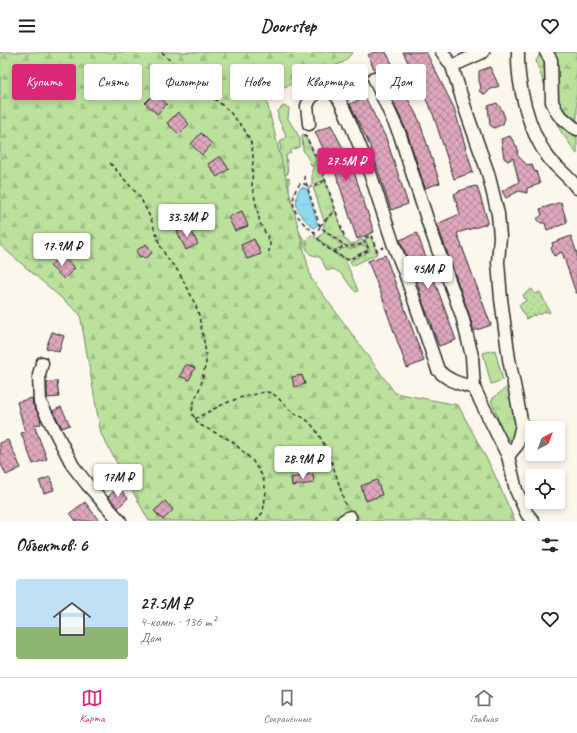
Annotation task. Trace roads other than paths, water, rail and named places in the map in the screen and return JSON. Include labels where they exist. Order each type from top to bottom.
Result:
[{"type":"street","points":[[442,52],[452,66],[488,173],[498,214],[500,237],[498,262],[501,299],[509,359],[522,425],[517,445],[508,456]]},
{"type":"street","points":[[452,66],[483,52]]},
{"type":"street","points":[[518,52],[520,85],[527,114],[538,141],[548,157],[577,188]]},
{"type":"street","points":[[546,52],[551,60],[552,102],[558,114],[577,129]]},
{"type":"street","points":[[374,78],[400,135],[429,225],[462,316],[472,356],[474,388],[508,456],[516,490],[527,514],[533,521]]},
{"type":"street","points":[[309,124],[307,106],[310,99],[320,90],[327,89],[332,91],[339,99],[366,161],[438,370],[444,377],[474,388]]},
{"type":"street","points":[[42,363],[39,375],[40,402],[73,466],[120,521]]},
{"type":"water","points":[[302,187],[307,189],[318,225],[314,228],[301,216],[297,207],[297,195]]}]
